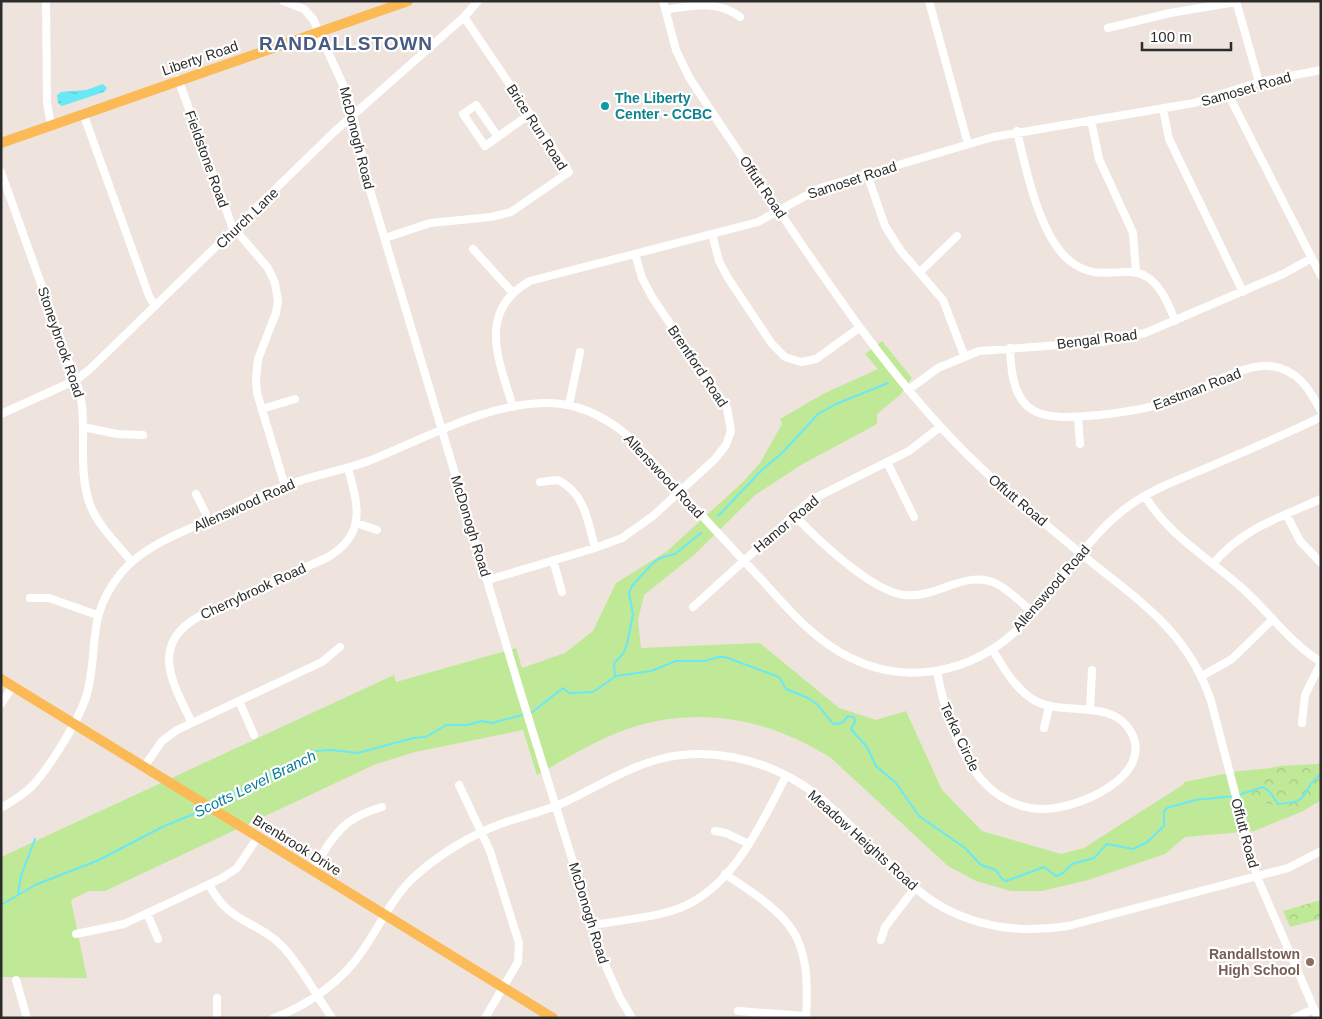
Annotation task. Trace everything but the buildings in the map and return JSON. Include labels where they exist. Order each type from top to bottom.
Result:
[{"type":"main road","name":"Liberty Road","points":[[1,143],[178,79],[408,1]]},
{"type":"main road","name":"Brenbrook Drive","points":[[1,679],[553,1018]]},
{"type":"street","points":[[46,1],[47,103],[51,124]]},
{"type":"street","name":"McDonogh Road","points":[[283,1],[307,12],[320,31],[347,90],[363,163],[521,694],[612,984],[632,1018]]},
{"type":"street","name":"Church Lane","points":[[1,414],[76,380],[104,356],[321,145],[464,16],[478,1]]},
{"type":"street","points":[[929,1],[968,144]]},
{"type":"street","points":[[664,5],[714,2],[727,6],[740,18]]},
{"type":"street","points":[[1108,28],[1236,2],[1259,82]]},
{"type":"street","name":"Offutt Road","points":[[664,5],[676,50],[689,77],[859,328],[908,390],[996,483],[1162,620],[1184,645],[1202,676],[1216,717],[1235,797],[1258,877],[1318,1018]]},
{"type":"street","name":"Brice Run Road","points":[[385,238],[430,223],[506,214],[569,172],[464,16]]},
{"type":"street","name":"Samoset Road","points":[[513,407],[497,354],[495,334],[500,312],[513,293],[530,281],[758,222],[810,192],[968,144],[1017,132],[1194,104],[1259,82],[1321,70]]},
{"type":"street","name":"Fieldstone Road","points":[[178,79],[235,230],[268,268],[278,293],[276,313],[261,348],[256,370],[257,393],[285,486]]},
{"type":"street","points":[[1228,94],[1310,259],[1321,276]]},
{"type":"street","points":[[498,137],[476,105],[463,114],[485,146],[498,137],[530,114]]},
{"type":"street","points":[[1163,109],[1169,139],[1242,292]]},
{"type":"street","points":[[83,113],[149,296],[156,306]]},
{"type":"street","points":[[1091,120],[1099,159],[1133,233],[1136,272]]},
{"type":"street","points":[[1017,132],[1032,192],[1053,240],[1064,256],[1078,267],[1088,270],[1136,272],[1144,275],[1158,285],[1168,301],[1175,321]]},
{"type":"street","name":"Stoneybrook Road","points":[[1,172],[76,380],[82,402],[83,484],[91,509],[103,529],[132,562]]},
{"type":"street","points":[[867,174],[885,226],[901,251],[943,300],[964,355]]},
{"type":"street","points":[[712,234],[726,274],[772,344],[785,356],[801,362],[816,359],[859,328]]},
{"type":"street","points":[[920,272],[958,236]]},
{"type":"street","points":[[473,249],[513,293]]},
{"type":"street","name":"Brentford Road","points":[[488,580],[622,538],[643,525],[722,452],[731,431],[730,415],[724,401],[652,296],[642,278],[636,254]]},
{"type":"street","name":"Bengal Road","points":[[908,390],[938,368],[964,355],[1010,348],[1118,340],[1145,333],[1242,292],[1310,259]]},
{"type":"street","name":"Eastman Road","points":[[1010,348],[1013,384],[1023,402],[1038,414],[1078,416],[1122,412],[1153,406],[1179,398],[1246,370],[1268,365],[1289,371],[1297,376],[1310,391],[1321,411]]},
{"type":"street","points":[[569,405],[580,352]]},
{"type":"street","points":[[262,409],[295,399]]},
{"type":"street","name":"Allenswood Road","points":[[1,808],[20,796],[36,781],[73,724],[88,692],[97,615],[113,583],[132,562],[160,543],[285,486],[348,468],[442,429],[513,407],[545,403],[569,405],[590,412],[616,426],[641,450],[743,561],[817,635],[848,658],[866,665],[900,672],[936,672],[968,662],[992,649],[1014,632],[1033,612],[1110,522],[1145,496],[1321,417]]},
{"type":"street","points":[[1078,416],[1080,444]]},
{"type":"street","name":"Hamor Road","points":[[693,607],[811,500],[917,446],[940,426]]},
{"type":"street","points":[[83,427],[117,434],[143,435]]},
{"type":"street","points":[[887,462],[914,517]]},
{"type":"street","points":[[348,468],[358,505],[356,523],[377,530]]},
{"type":"street","points":[[540,482],[558,480],[576,493],[583,506],[595,548]]},
{"type":"street","points":[[196,494],[209,520]]},
{"type":"street","points":[[1145,496],[1160,519],[1242,588],[1302,648],[1321,662],[1305,695],[1302,723]]},
{"type":"street","points":[[1213,564],[1239,537],[1286,514],[1321,500]]},
{"type":"street","points":[[1286,514],[1300,541],[1321,563]]},
{"type":"street","points":[[794,515],[820,542],[872,581],[891,592],[914,596],[926,594],[964,580],[981,579],[1003,588],[1033,612]]},
{"type":"street","name":"Cherrybrook Road","points":[[192,723],[170,673],[170,648],[182,628],[198,617],[333,554],[349,539],[356,523]]},
{"type":"street","points":[[553,560],[562,592]]},
{"type":"street","points":[[30,598],[49,598],[97,615]]},
{"type":"street","points":[[1202,676],[1228,663],[1273,619]]},
{"type":"street","points":[[144,767],[168,735],[322,662],[340,647]]},
{"type":"street","name":"Terka Circle","points":[[936,672],[946,708],[972,768],[981,780],[1002,797],[1027,807],[1054,808],[1078,802],[1115,783],[1129,770],[1135,756],[1135,740],[1127,725],[1113,714],[1049,707],[1032,699],[1018,687],[992,649]]},
{"type":"street","points":[[1090,710],[1092,670]]},
{"type":"street","points":[[1,704],[13,686]]},
{"type":"street","points":[[239,701],[254,735]]},
{"type":"street","points":[[1044,728],[1049,707]]},
{"type":"street","name":"Meadow Heights Road","points":[[274,1018],[299,1007],[337,980],[353,964],[404,887],[422,870],[482,832],[556,806],[642,764],[676,756],[703,754],[729,757],[759,764],[786,776],[818,797],[915,888],[943,908],[991,925],[1026,930],[1068,926],[1258,877],[1295,865],[1321,851]]},
{"type":"street","points":[[593,925],[678,908],[701,896],[726,874],[749,844],[786,776]]},
{"type":"street","points":[[459,785],[482,832],[496,867],[519,944],[518,962],[485,1018]]},
{"type":"street","points":[[313,870],[332,838],[346,822],[366,811],[382,806]]},
{"type":"street","points":[[715,831],[726,833],[749,844]]},
{"type":"street","points":[[76,934],[115,927],[222,878],[236,868],[258,837]]},
{"type":"street","points":[[726,874],[778,911],[795,935],[802,949],[807,975],[806,1017],[738,1011]]},
{"type":"street","points":[[209,884],[215,897],[226,909],[270,937],[284,949],[332,1018]]},
{"type":"street","points":[[882,940],[885,927],[915,888]]},
{"type":"street","points":[[147,913],[158,939]]},
{"type":"street","points":[[16,980],[28,1018]]},
{"type":"street","points":[[217,998],[217,1018]]},
{"type":"street","points":[[1294,1018],[1314,1009]]},
{"type":"green space","points":[[882,341],[912,378],[900,395],[877,414],[877,424],[801,465],[755,495],[694,555],[644,595],[638,620],[641,648],[760,643],[839,708],[876,720],[906,711],[942,790],[982,831],[1061,854],[1084,848],[1184,784],[1184,782],[1239,771],[1318,764],[1321,762],[1321,800],[1301,812],[1254,831],[1185,837],[1165,854],[1088,880],[1042,891],[1011,891],[976,881],[948,866],[831,758],[784,734],[759,725],[708,717],[656,721],[630,728],[606,738],[537,775],[523,730],[415,752],[376,764],[105,891],[89,891],[71,900],[87,978],[1,977],[1,857],[394,675],[396,682],[516,648],[522,668],[565,653],[593,631],[616,583],[666,552],[742,483],[760,463],[782,424],[780,419],[823,394],[878,369],[865,354]]},
{"type":"green space","points":[[1321,762],[1321,800],[1301,812],[1256,800],[1246,787],[1261,772],[1278,766],[1318,764]]},
{"type":"green space","points":[[1321,900],[1321,919],[1290,927],[1283,911]]},
{"type":"water","points":[[103,84],[107,88],[104,92],[62,106],[58,103],[57,95],[61,92],[86,90]]},
{"type":"waterway","points":[[718,516],[762,470],[783,452],[818,414],[836,404],[888,383]]},
{"type":"waterway","points":[[615,677],[614,663],[623,654],[627,644],[633,614],[629,593],[632,586],[652,564],[660,558],[675,554],[701,533]]},
{"type":"waterway","name":"Scotts Level Branch","points":[[531,713],[563,688],[569,693],[593,692],[616,676],[651,671],[676,661],[705,661],[725,657],[779,677],[786,689],[808,698],[818,705],[833,724],[842,723],[848,716],[854,717],[855,722],[851,729],[867,747],[876,766],[896,783],[919,816],[965,848],[981,865],[996,870],[1002,879],[1006,881],[1044,867],[1056,876],[1063,873],[1072,864],[1094,858],[1107,844],[1133,849],[1146,843],[1164,826],[1164,811],[1167,808],[1195,800],[1234,796]]},
{"type":"waterway","name":"Scotts Level Branch","points":[[212,805],[316,751],[331,750],[358,753],[413,738],[426,737],[446,725],[467,725],[482,721],[492,723],[526,714]]},
{"type":"waterway","name":"Scotts Level Branch","points":[[1238,795],[1263,787],[1270,792],[1278,804],[1290,803],[1302,798],[1314,780],[1321,774]]},
{"type":"waterway","name":"Scotts Level Branch","points":[[1,905],[35,885],[99,860],[162,827],[206,809]]},
{"type":"waterway","points":[[18,893],[21,876],[35,839]]},
{"type":"place","name":"The Liberty Center - CCBC","points":[[605,106]]},
{"type":"place","name":"Randallstown High School","points":[[1310,962]]},
{"type":"district","name":"RANDALLSTOWN","points":[[346,43]]}]
